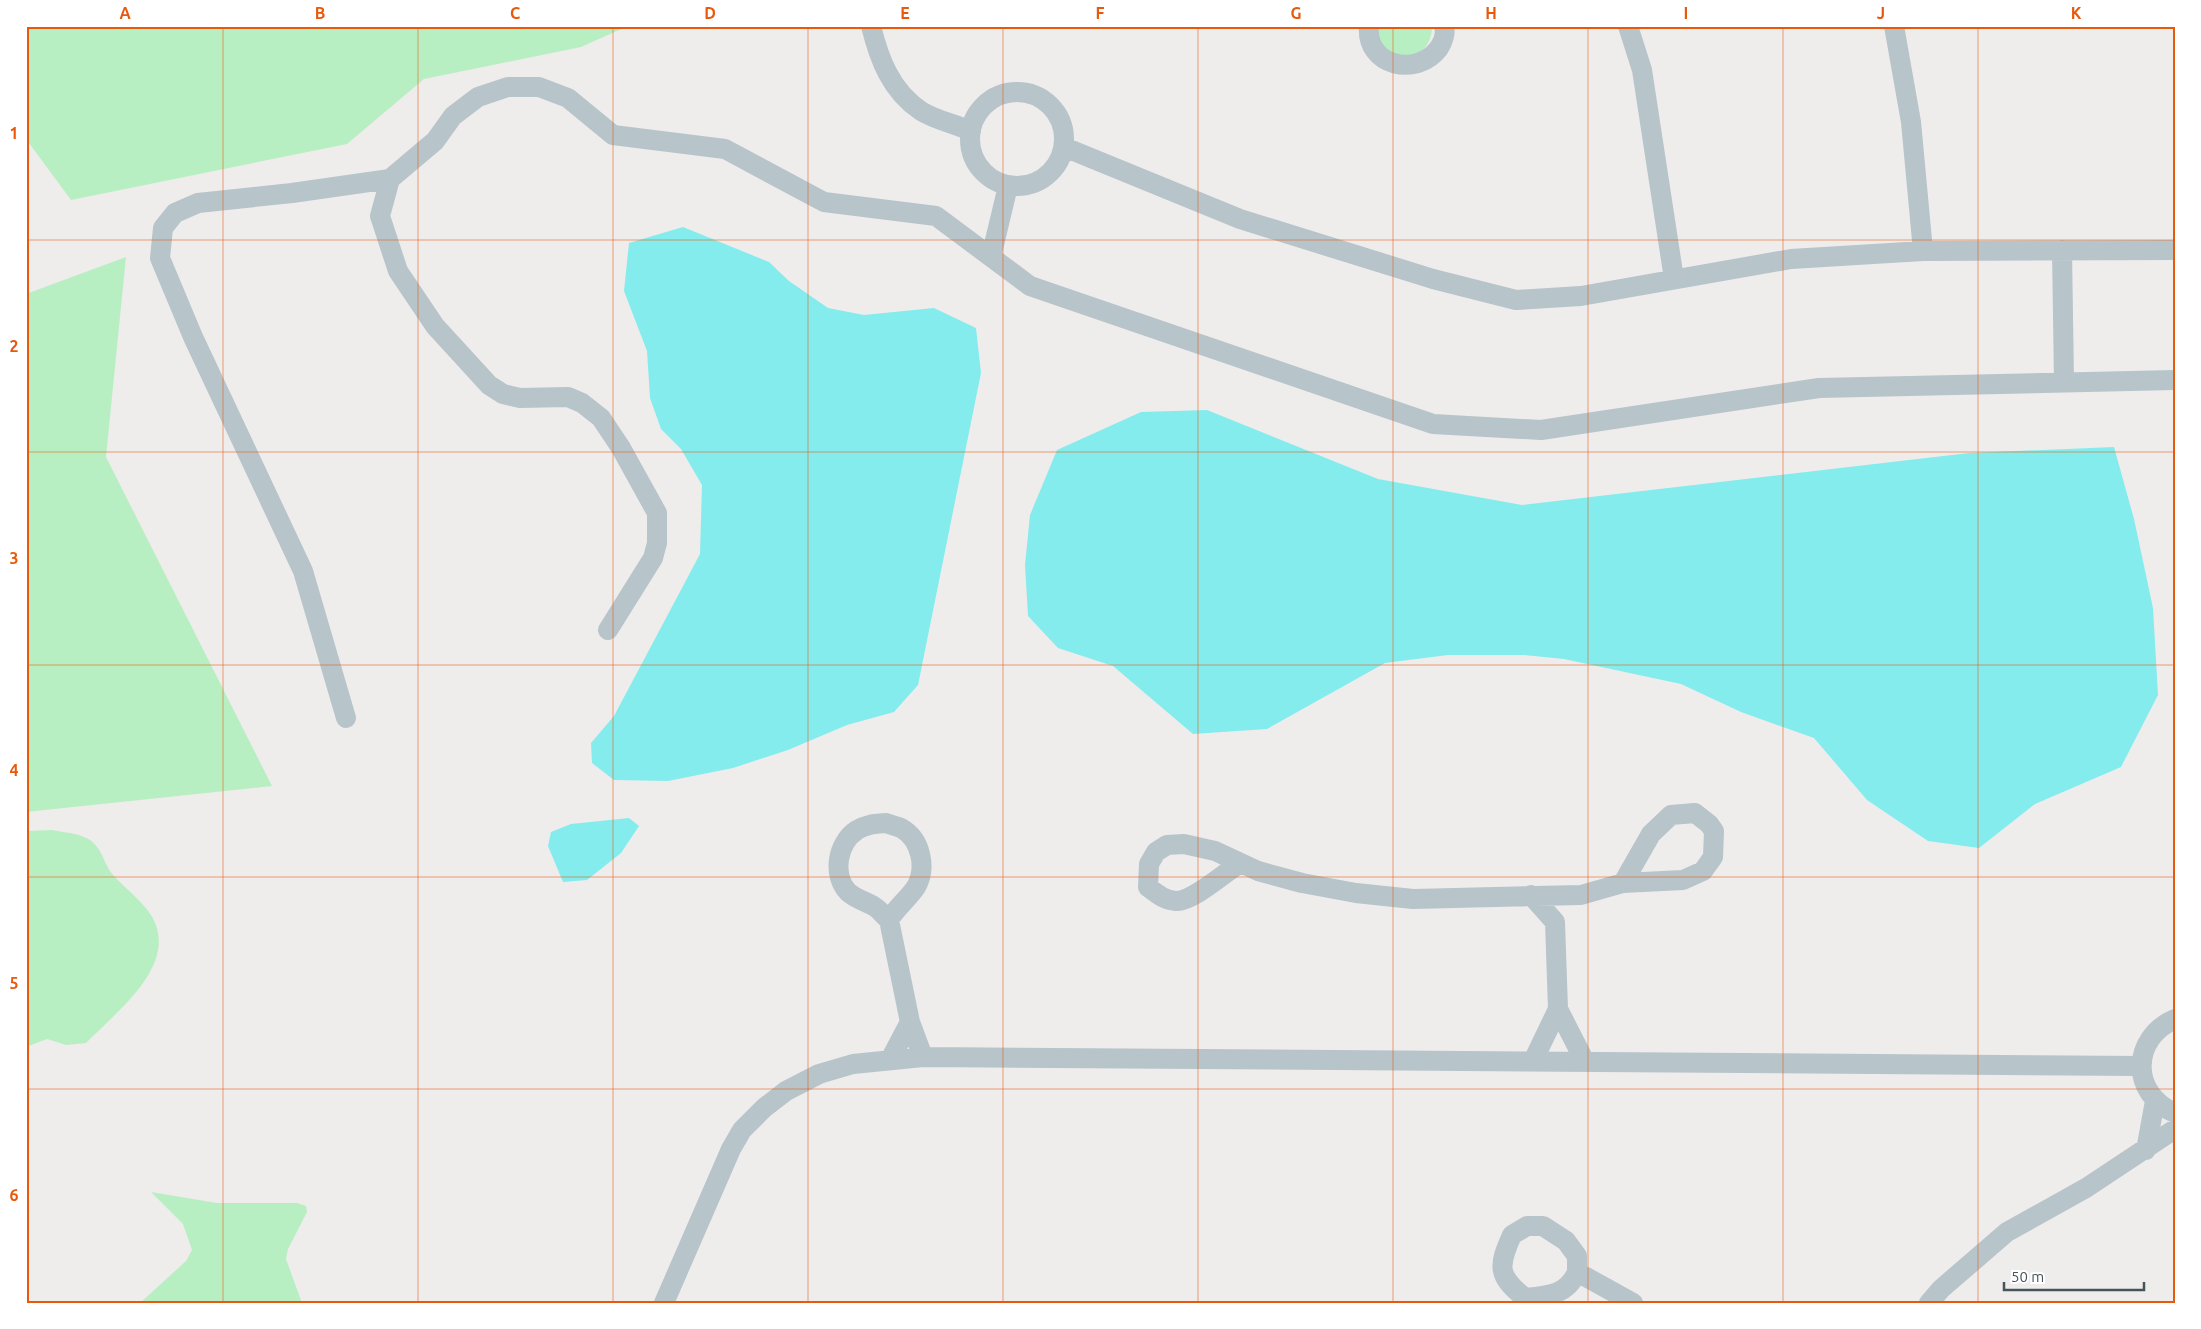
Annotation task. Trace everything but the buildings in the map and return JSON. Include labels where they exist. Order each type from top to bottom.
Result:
[{"type":"street","points":[[871,26],[878,55],[894,85],[921,111],[971,131]]},
{"type":"street","points":[[1369,26],[1373,46],[1382,57],[1394,64],[1408,66],[1422,63],[1434,56],[1442,44],[1444,26]]},
{"type":"street","points":[[1628,26],[1642,70],[1674,279]]},
{"type":"street","points":[[1894,26],[1911,122],[1923,251]]},
{"type":"street","points":[[346,718],[303,571],[193,337],[160,258],[163,228],[175,212],[198,203],[292,193],[390,179],[435,141],[453,116],[478,97],[508,87],[539,88],[568,98],[613,135],[725,149],[824,202],[936,216],[1030,286],[1433,424],[1541,430],[1819,388],[2175,380]]},
{"type":"street","points":[[1025,93],[1045,100],[1053,108],[1063,126],[1064,148],[1056,167],[1040,181],[1019,187],[1008,186],[988,177],[981,169],[971,151],[971,131],[979,112],[994,99],[1003,94],[1025,93]]},
{"type":"street","points":[[1064,148],[1240,219],[1433,279],[1516,300],[1581,296],[1791,259],[1923,251],[2175,250]]},
{"type":"street","points":[[390,179],[380,216],[398,271],[435,326],[489,385],[503,394],[520,398],[568,397],[582,403],[601,418],[625,455],[657,513],[658,534],[653,558],[608,630]]},
{"type":"street","points":[[991,257],[1008,186]]},
{"type":"street","points":[[2062,250],[2064,382]]},
{"type":"street","points":[[1240,863],[1258,871],[1302,883],[1356,893],[1413,899],[1580,895],[1623,883],[1683,880],[1702,871],[1713,857],[1714,831],[1709,824],[1694,813],[1670,815],[1651,834],[1623,883]]},
{"type":"street","points":[[888,920],[916,886],[922,871],[921,855],[914,840],[902,828],[886,823],[870,824],[855,831],[844,844],[838,859],[840,876],[847,890],[859,901],[874,906],[888,920],[910,1022],[923,1057]]},
{"type":"street","points":[[1531,895],[1555,922],[1558,1009],[1584,1060]]},
{"type":"street","points":[[1555,922],[1580,895]]},
{"type":"street","points":[[1533,1061],[1558,1009]]},
{"type":"street","points":[[2175,1019],[2164,1024],[2152,1035],[2144,1050],[2141,1066],[2147,1090],[2155,1101],[2175,1114]]},
{"type":"street","points":[[890,1060],[910,1022]]},
{"type":"street","points":[[664,1303],[720,1170],[742,1130],[786,1090],[819,1074],[853,1064],[923,1057],[1584,1060],[2141,1066]]},
{"type":"street","points":[[2146,1150],[2155,1101]]},
{"type":"street","points":[[1929,1303],[1942,1289],[2007,1232],[2086,1188],[2175,1129]]},
{"type":"street","points":[[1577,1272],[1633,1303]]},
{"type":"green space","points":[[26,26],[628,26],[581,47],[424,79],[347,144],[71,200],[26,139]]},
{"type":"green space","points":[[1375,26],[1432,26],[1431,37],[1424,49],[1410,58],[1383,50]]},
{"type":"green space","points":[[126,257],[106,457],[272,786],[26,812],[26,294]]},
{"type":"green space","points":[[52,830],[86,838],[97,846],[112,874],[151,915],[158,933],[158,951],[152,969],[141,985],[128,1001],[86,1043],[66,1045],[47,1039],[26,1047],[26,831]]},
{"type":"green space","points":[[151,1192],[217,1203],[297,1203],[306,1206],[307,1212],[288,1249],[286,1259],[302,1303],[140,1303],[186,1261],[192,1250],[183,1224]]},
{"type":"water","points":[[683,227],[769,262],[789,281],[828,308],[864,315],[934,308],[976,328],[981,373],[918,685],[894,712],[847,725],[788,750],[733,768],[668,781],[614,780],[592,763],[591,743],[614,716],[700,554],[702,485],[681,449],[661,429],[650,398],[647,351],[624,291],[629,243]]},
{"type":"water","points":[[1207,410],[1378,479],[1522,505],[1969,453],[2114,447],[2134,519],[2153,608],[2158,695],[2121,767],[2035,804],[1979,848],[1928,841],[1867,800],[1814,738],[1741,712],[1681,684],[1564,659],[1524,655],[1448,655],[1385,663],[1267,729],[1193,734],[1113,666],[1058,648],[1028,616],[1025,565],[1030,515],[1057,450],[1141,412]]},
{"type":"water","points":[[629,818],[639,826],[621,853],[587,880],[563,882],[548,846],[551,832],[571,824]]}]
